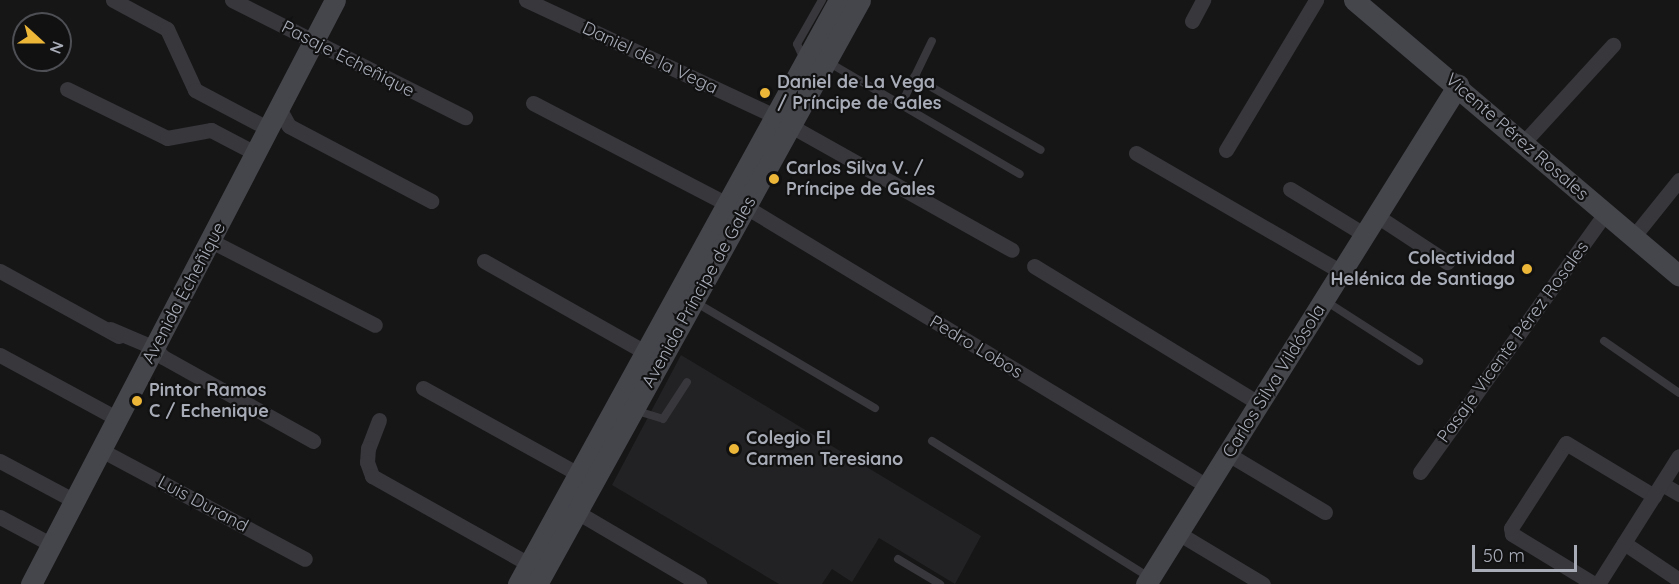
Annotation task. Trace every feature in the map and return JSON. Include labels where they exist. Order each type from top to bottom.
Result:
[{"type":"main road","name":"Avenida Echeñique","points":[[31,584],[101,450],[156,354],[211,241],[257,154],[277,122],[334,0]]},
{"type":"main road","name":"Avenida Príncipe de Gales","points":[[816,61],[839,0]]},
{"type":"main road","name":"Avenida Príncipe de Gales","points":[[518,584],[645,352],[736,206],[816,61],[861,0]]},
{"type":"main road","name":"Vicente Pérez Rosales","points":[[1354,0],[1458,85],[1679,276]]},
{"type":"main road","name":"Carlos Silva Vildósola","points":[[1148,581],[1458,85]]},
{"type":"main road","name":"Avenida Príncipe de Gales","points":[[537,584],[694,301],[736,206]]},
{"type":"street","points":[[113,0],[167,28],[195,90],[277,122],[431,201]]},
{"type":"street","name":"Pasaje Echeñique","points":[[232,0],[465,117]]},
{"type":"street","name":"Daniel de la Vega","points":[[526,0],[783,121],[1012,250]]},
{"type":"street","points":[[1192,21],[1203,0]]},
{"type":"street","points":[[1226,150],[1316,0]]},
{"type":"street","points":[[1524,142],[1613,45]]},
{"type":"street","points":[[67,89],[167,138],[211,130],[257,154]]},
{"type":"street","name":"Pedro Lobos","points":[[533,103],[736,206],[1207,486]]},
{"type":"street","points":[[1136,153],[1341,272]]},
{"type":"street","points":[[1634,236],[1679,180]]},
{"type":"street","points":[[1290,189],[1365,235]]},
{"type":"street","name":"Pasaje Vicente Pérez Rosales","points":[[1420,472],[1606,212]]},
{"type":"street","points":[[1377,216],[1447,262]]},
{"type":"street","points":[[211,241],[375,325]]},
{"type":"street","points":[[484,261],[645,352]]},
{"type":"street","points":[[1034,266],[1260,404]]},
{"type":"street","points":[[0,271],[313,441]]},
{"type":"street","points":[[0,355],[118,419]]},
{"type":"street","points":[[423,388],[578,474]]},
{"type":"street","points":[[379,420],[368,448],[367,462],[372,476],[529,564]]},
{"type":"street","points":[[1679,456],[1658,490],[1624,543],[1596,584],[1512,534],[1511,528],[1566,443],[1658,490],[1679,494]]},
{"type":"street","name":"Luis Durand","points":[[101,450],[305,559]]},
{"type":"street","points":[[1228,454],[1325,512]]},
{"type":"street","points":[[0,461],[75,501]]},
{"type":"street","points":[[577,512],[699,584]]},
{"type":"street","points":[[0,517],[52,544]]},
{"type":"street","points":[[1178,533],[1263,584]]},
{"type":"street","points":[[1624,543],[1679,580]]},
{"type":"lane","points":[[822,0],[797,44],[816,61],[901,105],[1020,174]]},
{"type":"lane","points":[[901,105],[932,41]]},
{"type":"lane","points":[[914,77],[1041,150]]},
{"type":"lane","points":[[1324,300],[1419,361]]},
{"type":"lane","points":[[694,301],[875,408]]},
{"type":"lane","points":[[1604,341],[1679,393]]},
{"type":"lane","points":[[633,410],[663,419],[687,382]]},
{"type":"lane","points":[[932,441],[1148,581]]},
{"type":"lane","points":[[898,559],[940,584]]},
{"type":"shaded area","name":"Colegio El Carmen Teresiano","points":[[681,355],[981,536],[955,584],[879,538],[852,582],[832,569],[822,584],[779,584],[612,485]]},
{"type":"place","name":"Daniel de La Vega / Príncipe de Gales","points":[[765,93]]},
{"type":"place","name":"Carlos Silva V. / Príncipe de Gales","points":[[774,179]]},
{"type":"place","name":"Colectividad Helénica de Santiago","points":[[1527,269]]},
{"type":"place","name":"Pintor Ramos C / Echenique","points":[[137,401]]},
{"type":"place","name":"Colegio El Carmen Teresiano","points":[[734,449]]}]
